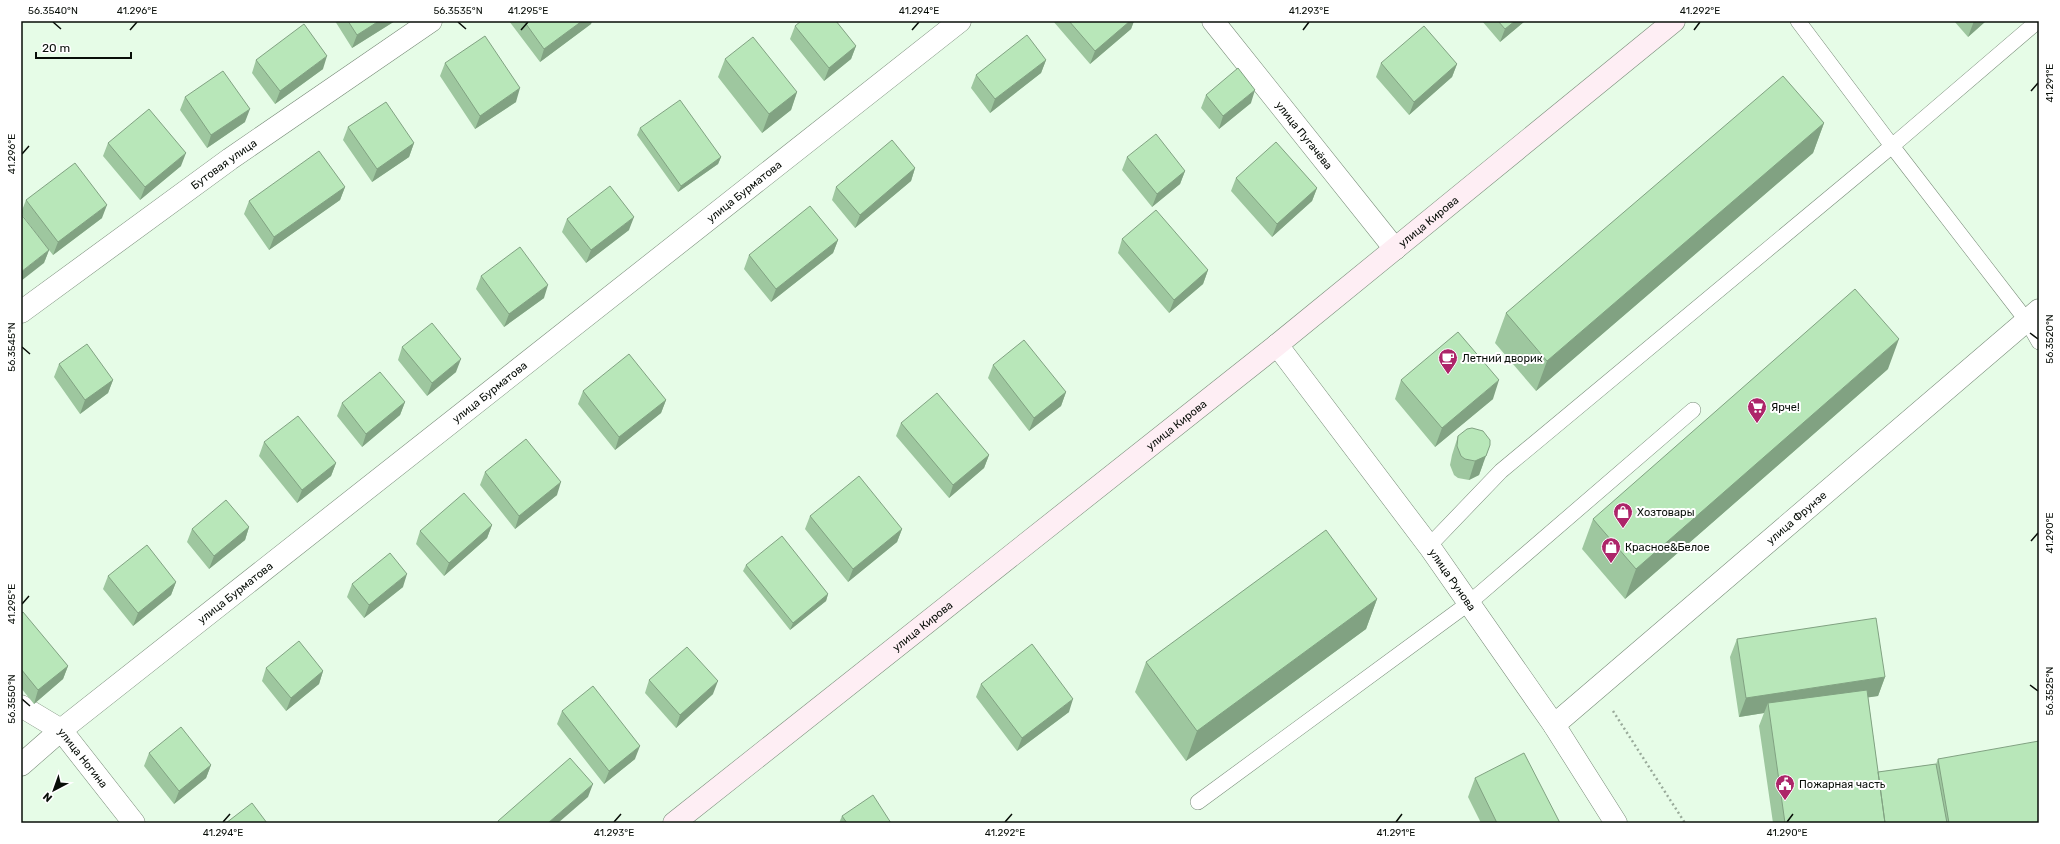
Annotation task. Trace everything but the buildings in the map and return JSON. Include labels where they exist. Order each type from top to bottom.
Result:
[{"type":"main road","name":"улица Кирова","points":[[674,823],[1277,344],[1674,21]]},
{"type":"street","name":"Бутовая улица","points":[[21,312],[230,159],[431,21]]},
{"type":"street","name":"улица Бурматова","points":[[21,764],[61,730],[960,21]]},
{"type":"street","name":"улица Пугачёва","points":[[1213,21],[1395,249]]},
{"type":"street","name":"улица Фрунзе","points":[[1554,724],[2033,315]]},
{"type":"street","name":"улица Рунова","points":[[1277,344],[1429,546],[1554,724],[1616,823]]},
{"type":"street","name":"улица Ногина","points":[[21,706],[61,730],[134,823]]},
{"type":"lane","points":[[1798,21],[1892,146],[2033,315],[2039,342]]},
{"type":"lane","points":[[1429,546],[1501,471],[1892,146],[2038,21]]},
{"type":"lane","points":[[1198,802],[1469,603],[1693,410]]},
{"type":"path","points":[[1598,687],[1685,823]]},
{"type":"place","name":"Летний дворик","points":[[1448,375]]},
{"type":"place","name":"Ярче!","points":[[1757,424]]},
{"type":"place","name":"Хозтовары","points":[[1623,529]]},
{"type":"place","name":"Красное&Белое","points":[[1611,564]]},
{"type":"place","name":"Пожарная часть","points":[[1785,801]]}]
